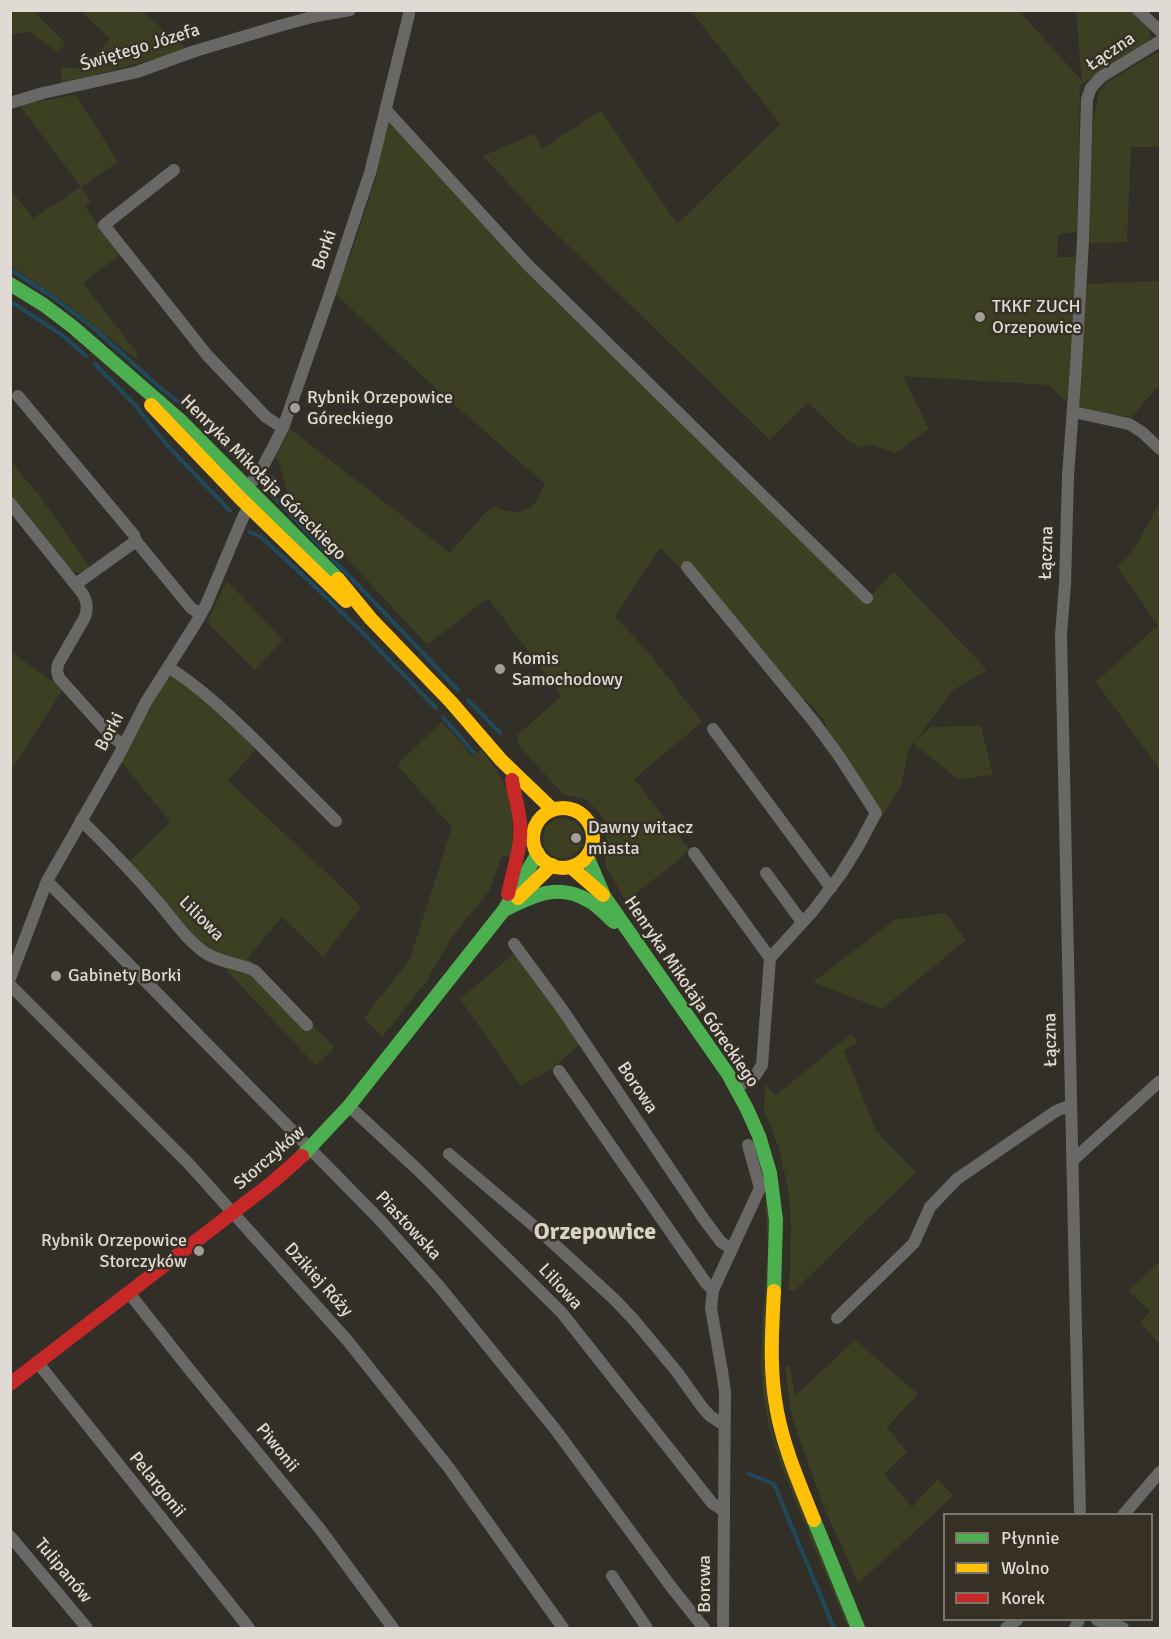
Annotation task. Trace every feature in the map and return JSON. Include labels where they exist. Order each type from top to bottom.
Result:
[{"type":"main road","name":"Henryka Mikołaja Góreckiego","points":[[10,284],[65,321],[121,370],[172,429],[244,492],[327,583],[371,619],[451,702],[501,760],[553,810]]},
{"type":"main road","name":"Henryka Mikołaja Góreckiego","points":[[501,760],[538,822]]},
{"type":"main road","points":[[504,910],[517,858],[520,834],[512,780]]},
{"type":"main road","points":[[572,809],[586,818],[593,834],[592,845],[587,856],[571,867],[561,868],[543,860],[535,847],[534,837],[538,822],[545,814],[553,810],[572,809]]},
{"type":"main road","name":"Storczyków","points":[[10,1384],[274,1181],[309,1149],[349,1106],[504,910],[538,853]]},
{"type":"main road","name":"Henryka Mikołaja Góreckiego","points":[[587,856],[604,896],[736,1088],[759,1136],[774,1196],[776,1252],[771,1352],[779,1422],[797,1479],[858,1629]]},
{"type":"main road","name":"Storczyków","points":[[504,910],[552,865]]},
{"type":"main road","name":"Henryka Mikołaja Góreckiego","points":[[571,867],[604,896]]},
{"type":"main road","points":[[504,910],[536,894],[556,891],[570,893],[590,902],[635,940]]},
{"type":"street","name":"Świętego Józefa","points":[[10,103],[43,93],[137,72],[195,51],[279,26],[350,10]]},
{"type":"street","name":"Łączna","points":[[1138,10],[1161,31]]},
{"type":"street","name":"Borki","points":[[244,492],[260,472],[282,428],[370,173],[410,12]]},
{"type":"street","name":"Łączna","points":[[1080,1513],[1061,635],[1089,93],[1101,77],[1161,41]]},
{"type":"street","points":[[386,110],[526,263],[867,598]]},
{"type":"street","points":[[174,170],[104,225],[207,355],[266,417],[282,428]]},
{"type":"street","points":[[18,396],[134,535],[136,541],[191,608],[201,614]]},
{"type":"street","points":[[1073,412],[1129,424],[1161,449]]},
{"type":"street","points":[[10,503],[85,598],[87,610],[82,624],[57,667],[62,683],[112,737],[123,744]]},
{"type":"street","name":"Borki","points":[[10,978],[47,881],[146,702],[201,614],[244,515],[254,503]]},
{"type":"street","points":[[76,584],[136,541]]},
{"type":"street","points":[[687,567],[814,722],[876,813],[831,888],[770,958],[761,1066],[755,1076],[736,1088]]},
{"type":"street","points":[[168,667],[208,696],[336,821]]},
{"type":"street","points":[[713,729],[831,888]]},
{"type":"street","name":"Liliowa","points":[[81,820],[205,953],[224,962],[255,971],[307,1025]]},
{"type":"street","points":[[694,853],[770,958]]},
{"type":"street","points":[[766,873],[802,922]]},
{"type":"street","name":"Piastowska","points":[[47,881],[379,1219],[439,1286],[555,1429],[704,1629]]},
{"type":"street","name":"Borowa","points":[[514,944],[562,1009],[703,1218],[721,1242],[732,1249]]},
{"type":"street","name":"Dzikiej Róży","points":[[10,985],[189,1164],[347,1340],[449,1468],[563,1629]]},
{"type":"street","points":[[559,1071],[713,1290]]},
{"type":"street","points":[[1072,1161],[1161,1081]]},
{"type":"street","points":[[837,1317],[914,1243],[930,1207],[957,1179],[1056,1111],[1071,1105]]},
{"type":"street","name":"Liliowa","points":[[349,1106],[418,1170],[562,1313],[712,1503],[724,1512]]},
{"type":"street","name":"Borowa","points":[[723,1629],[725,1392],[711,1308],[713,1290],[760,1188],[748,1145]]},
{"type":"street","points":[[449,1154],[541,1232],[614,1299],[677,1372],[702,1407],[710,1416],[724,1425]]},
{"type":"street","name":"Piwonii","points":[[129,1293],[320,1529],[393,1629]]},
{"type":"street","name":"Pelargonii","points":[[38,1363],[249,1629]]},
{"type":"street","points":[[1126,1513],[1161,1472]]},
{"type":"street","name":"Tulipanów","points":[[10,1536],[87,1629]]},
{"type":"street","points":[[612,1576],[647,1629]]},
{"type":"street","points":[[1099,1621],[1123,1629]]},
{"type":"green space","points":[[11,10],[49,11],[36,14],[66,43],[57,52],[30,32],[11,34]]},
{"type":"green space","points":[[81,11],[142,11],[187,50],[61,84],[62,67],[82,69],[110,39]]},
{"type":"green space","points":[[691,11],[1019,11],[1082,81],[1076,12],[1130,11],[1148,26],[1151,37],[1146,43],[1080,85],[1077,231],[1058,235],[1057,257],[1076,257],[1068,395],[1065,401],[1049,385],[903,376],[929,429],[895,453],[869,444],[861,448],[846,439],[808,403],[770,440],[541,219],[483,156],[534,134],[542,149],[601,110],[677,224],[780,124]]},
{"type":"green space","points":[[1160,51],[1160,147],[1131,147],[1127,242],[1087,243],[1093,122],[1099,92],[1107,82]]},
{"type":"green space","points":[[76,95],[118,162],[81,187],[19,105]]},
{"type":"green space","points":[[389,119],[867,600],[894,572],[987,670],[953,690],[916,740],[931,727],[981,726],[993,775],[958,779],[913,743],[909,749],[901,786],[881,818],[830,736],[823,719],[789,686],[685,563],[681,569],[661,548],[615,617],[651,655],[702,722],[634,779],[689,849],[680,859],[626,901],[606,867],[606,823],[585,799],[564,795],[519,746],[517,735],[562,696],[488,598],[427,645],[334,544],[289,500],[279,461],[275,458],[290,429],[450,553],[485,513],[495,507],[513,512],[526,510],[536,501],[545,484],[421,375],[335,293],[352,252],[377,174],[374,170]]},
{"type":"green space","points":[[81,187],[91,201],[85,207],[121,254],[83,283],[138,354],[136,359],[60,299],[11,266],[10,189],[33,218]]},
{"type":"green space","points":[[1160,281],[1160,384],[1132,417],[1077,410],[1087,284]]},
{"type":"green space","points":[[10,460],[39,495],[91,569],[82,574],[72,571],[11,496]]},
{"type":"green space","points":[[1159,503],[1160,770],[1096,682],[1158,625],[1117,567],[1135,548]]},
{"type":"green space","points":[[227,581],[283,640],[255,670],[207,622]]},
{"type":"green space","points":[[11,652],[63,689],[11,771]]},
{"type":"green space","points":[[170,672],[203,697],[256,748],[228,781],[361,907],[323,957],[282,917],[248,958],[334,1047],[316,1066],[127,864],[170,822],[121,761],[149,706]]},
{"type":"green space","points":[[442,722],[473,757],[481,749],[505,785],[512,816],[511,858],[502,855],[490,890],[452,937],[426,982],[382,1037],[364,1018],[410,959],[452,827],[397,765]]},
{"type":"green space","points":[[563,818],[571,819],[577,824],[582,830],[582,846],[577,852],[571,857],[563,858],[555,857],[549,852],[544,846],[543,838],[544,830],[549,824],[555,819]]},
{"type":"green space","points":[[946,913],[966,940],[882,1009],[813,982],[894,920]]},
{"type":"green space","points":[[515,953],[580,1044],[553,1068],[521,1086],[460,999]]},
{"type":"green space","points":[[851,1034],[858,1042],[844,1051],[876,1131],[916,1172],[794,1291],[788,1289],[791,1228],[789,1194],[777,1143],[764,1112],[765,1084],[776,1095]]},
{"type":"green space","points":[[765,1200],[769,1216],[767,1398],[772,1429],[851,1628],[848,1628],[796,1503],[769,1427],[761,1366],[768,1248]]},
{"type":"green space","points":[[1160,1261],[1160,1345],[1141,1323],[1150,1311],[1128,1291]]},
{"type":"green space","points":[[855,1340],[918,1394],[887,1427],[907,1452],[884,1474],[912,1507],[938,1479],[953,1496],[858,1584],[826,1513],[793,1420],[785,1367],[790,1366],[795,1396]]},
{"type":"waterway","points":[[10,269],[53,297],[96,330],[158,386],[190,411],[239,459],[250,456],[253,459]]},
{"type":"waterway","points":[[10,301],[62,335],[86,356]]},
{"type":"waterway","points":[[95,364],[230,511]]},
{"type":"waterway","points":[[272,477],[274,479],[271,494],[458,690]]},
{"type":"waterway","points":[[250,532],[261,537],[307,579],[436,708]]},
{"type":"waterway","points":[[468,700],[500,733]]},
{"type":"waterway","points":[[443,717],[474,753]]},
{"type":"waterway","points":[[749,1474],[774,1484],[834,1628]]},
{"type":"traffic: fast","points":[[10,284],[44,305],[73,327],[180,420],[338,579]]},
{"type":"traffic: fast","points":[[302,1156],[349,1106],[504,910],[538,853]]},
{"type":"traffic: fast","points":[[587,856],[604,896],[728,1074],[759,1136],[770,1173],[776,1220],[774,1291]]},
{"type":"traffic: fast","points":[[504,910],[535,896],[567,892],[592,903],[614,922]]},
{"type":"traffic: fast","points":[[814,1520],[858,1628]]},
{"type":"traffic: slow","points":[[151,405],[240,498],[346,601]]},
{"type":"traffic: slow","points":[[338,579],[371,619],[451,702],[501,760],[553,810]]},
{"type":"traffic: slow","points":[[563,808],[580,813],[588,821],[593,838],[588,855],[580,863],[563,868],[546,863],[538,855],[533,838],[538,821],[546,813],[563,808]]},
{"type":"traffic: slow","points":[[518,898],[552,865]]},
{"type":"traffic: slow","points":[[571,867],[603,895]]},
{"type":"traffic: slow","points":[[774,1291],[772,1336],[774,1396],[788,1453],[814,1520]]},
{"type":"traffic: jam","points":[[508,894],[520,832],[519,812],[512,780]]},
{"type":"traffic: jam","points":[[10,1384],[274,1181],[302,1156]]},
{"type":"place","name":"TKKF ZUCH Orzepowice","points":[[980,317]]},
{"type":"place","name":"Rybnik Orzepowice Góreckiego","points":[[295,408]]},
{"type":"place","name":"Komis Samochodowy","points":[[500,669]]},
{"type":"place","name":"Dawny witacz miasta","points":[[576,838]]},
{"type":"place","name":"Gabinety Borki","points":[[56,976]]},
{"type":"place","name":"Rybnik Orzepowice Storczyków","points":[[199,1251]]},
{"type":"district","name":"Orzepowice","points":[[595,1233]]}]
